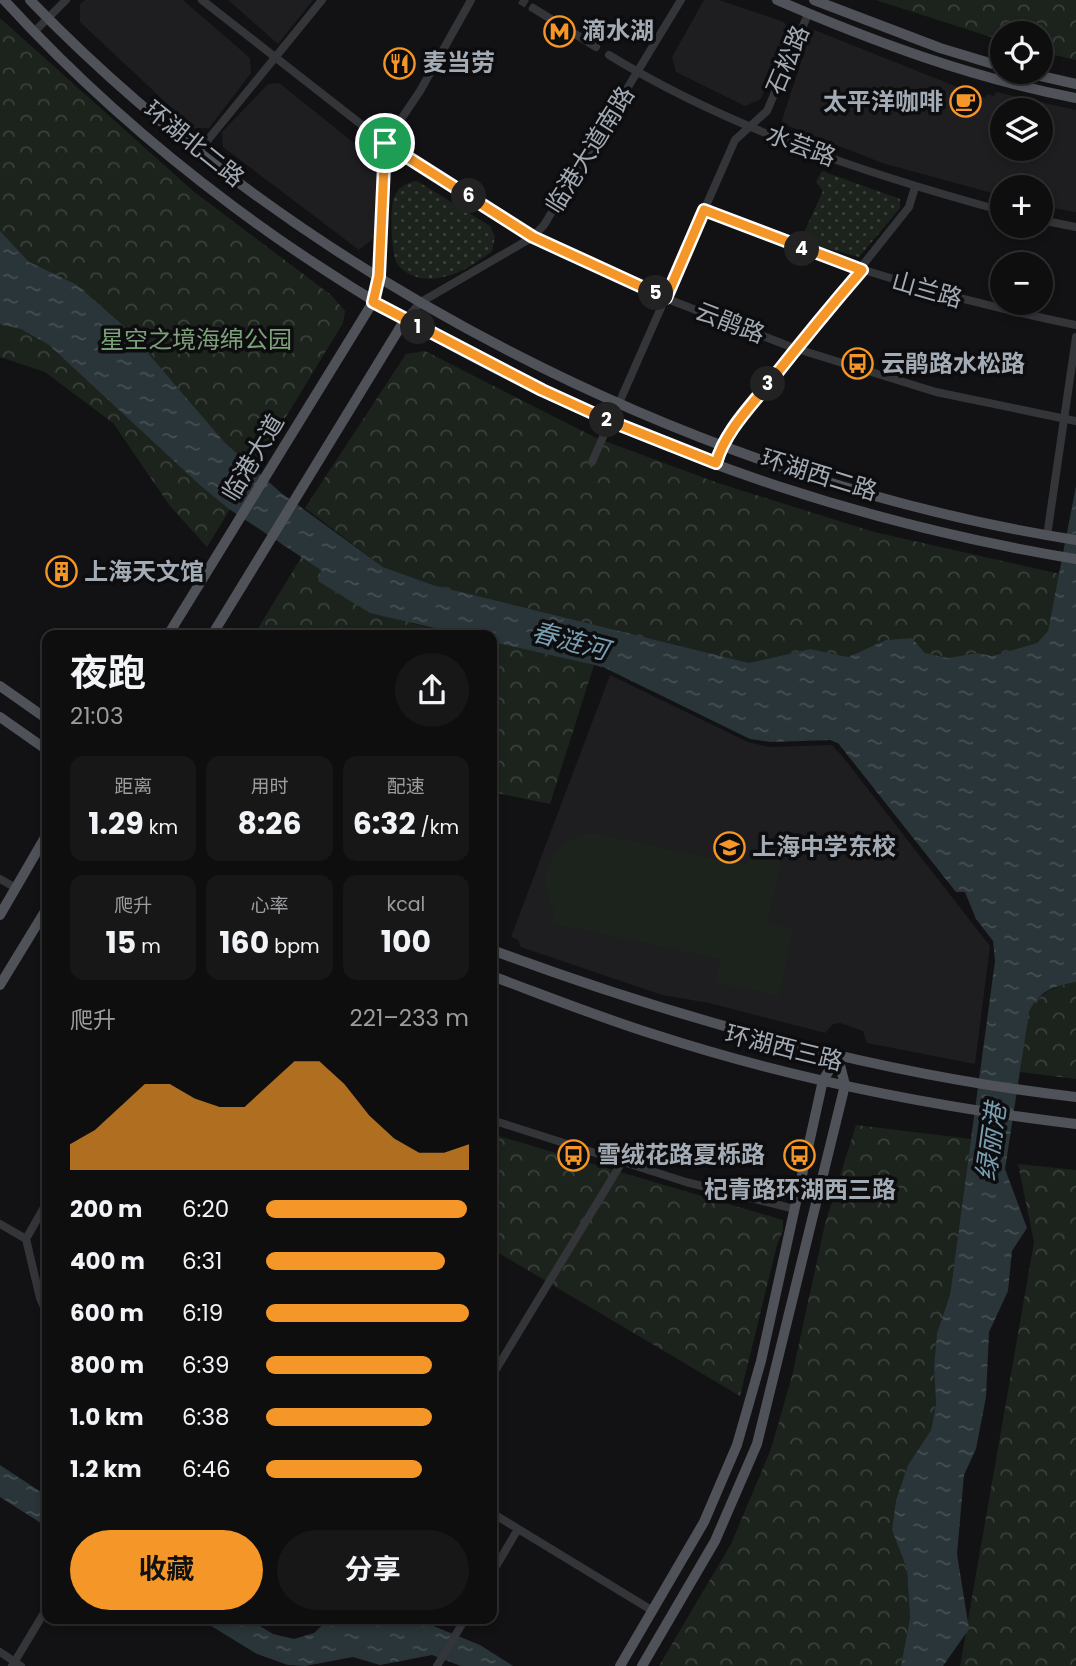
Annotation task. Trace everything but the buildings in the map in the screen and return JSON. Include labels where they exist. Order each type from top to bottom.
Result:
[{"type":"main road","name":"环湖北二路","points":[[4,0],[34,32],[161,147],[315,266],[373,302]]},
{"type":"main road","name":"环湖北二路","points":[[30,0],[117,83],[198,152],[292,221],[379,276]]},
{"type":"main road","points":[[777,0],[865,38],[937,62],[1076,98]]},
{"type":"main road","points":[[814,0],[940,48],[990,62]]},
{"type":"main road","points":[[1053,79],[1076,84]]},
{"type":"main road","name":"环湖西二路","points":[[379,276],[421,302],[619,403],[721,445],[788,469],[911,505],[1070,539]]},
{"type":"main road","name":"环湖西二路","points":[[373,302],[404,321],[610,421],[716,463],[907,524],[1076,559]]},
{"type":"main road","name":"临港大道","points":[[171,630],[373,302]]},
{"type":"main road","points":[[215,630],[404,321]]},
{"type":"main road","points":[[0,687],[42,716]]},
{"type":"main road","points":[[0,717],[42,746]]},
{"type":"main road","points":[[0,915],[42,843]]},
{"type":"main road","points":[[0,985],[42,917]]},
{"type":"main road","name":"环湖西三路","points":[[497,952],[651,1006],[838,1057],[976,1083],[1076,1097]]},
{"type":"main road","name":"环湖西三路","points":[[497,978],[656,1035],[823,1080],[971,1110],[1076,1124]]},
{"type":"main road","points":[[620,1666],[704,1522],[737,1445],[761,1361],[823,1080],[838,1057]]},
{"type":"main road","points":[[642,1666],[715,1542],[757,1444],[845,1085],[838,1057]]},
{"type":"street","points":[[34,32],[66,0]]},
{"type":"street","name":"云鹃路","points":[[202,0],[275,60],[385,143],[533,237],[666,298],[794,348],[936,392],[1076,421]]},
{"type":"street","points":[[198,152],[322,0]]},
{"type":"street","points":[[373,302],[379,276],[385,143],[420,91],[471,0]]},
{"type":"street","name":"临港大道南路","points":[[404,321],[421,302],[533,237],[544,225],[681,0]]},
{"type":"street","points":[[533,8],[596,47]]},
{"type":"street","name":"石松路","points":[[619,403],[734,140],[752,127],[767,111],[808,13]]},
{"type":"street","name":"水芸路","points":[[609,55],[639,73],[752,127],[915,187],[990,207]]},
{"type":"street","points":[[716,463],[721,445],[794,348],[862,270],[909,207],[915,187]]},
{"type":"street","name":"山兰路","points":[[704,210],[862,270],[963,301],[1076,325]]},
{"type":"street","points":[[1053,223],[1076,228]]},
{"type":"street","points":[[1046,536],[1076,337]]},
{"type":"street","points":[[593,462],[610,421]]},
{"type":"street","points":[[0,879],[16,888]]},
{"type":"street","points":[[497,1121],[686,1182],[795,1209]]},
{"type":"street","points":[[497,1368],[622,1162]]},
{"type":"street","points":[[42,1211],[26,1239],[42,1303]]},
{"type":"street","points":[[0,1224],[26,1239]]},
{"type":"street","points":[[497,1516],[653,1611]]},
{"type":"street","points":[[497,1565],[518,1529]]},
{"type":"street","points":[[0,1652],[16,1665],[42,1617]]},
{"type":"street","points":[[440,1662],[462,1624]]},
{"type":"shaded area","points":[[85,0],[183,0],[250,58],[251,73],[209,128],[193,128],[80,22],[80,4]]},
{"type":"shaded area","points":[[228,0],[313,0],[278,44]]},
{"type":"shaded area","points":[[704,0],[719,0],[784,22],[788,29],[761,99],[745,106],[676,72],[672,57]]},
{"type":"shaded area","points":[[812,29],[985,98],[987,94],[994,96],[996,92],[1023,98],[990,98],[990,161],[1053,161],[1053,105],[1076,110],[1076,212],[1053,208],[1053,175],[990,175],[990,192],[882,163],[781,123]]},
{"type":"shaded area","points":[[279,83],[378,162],[374,238],[359,250],[223,147],[222,132],[268,84]]},
{"type":"shaded area","name":"上海中学东校","points":[[610,675],[748,742],[769,747],[832,745],[990,946],[975,1064],[867,1043],[863,1031],[840,1023],[833,1024],[825,1033],[709,1003],[662,995],[521,947],[518,940],[511,937]]},
{"type":"green space","points":[[876,0],[1076,0],[1076,60],[1053,55],[1053,21],[990,21],[990,37]]},
{"type":"green space","name":"星空之境海绵公园","points":[[0,18],[193,191],[331,295],[345,311],[343,323],[207,547],[170,506],[113,423],[45,372],[0,357]]},
{"type":"green space","points":[[822,171],[900,199],[900,208],[859,257],[800,241],[823,191],[816,182]]},
{"type":"green space","points":[[417,181],[490,226],[495,237],[492,251],[459,272],[433,279],[409,274],[398,265],[392,242],[393,201],[401,187]]},
{"type":"green space","points":[[425,351],[594,437],[718,483],[874,532],[1060,574],[1048,631],[1037,643],[992,656],[977,653],[948,658],[925,653],[912,638],[886,640],[848,657],[810,649],[749,663],[433,585],[383,567],[305,508],[406,354]]},
{"type":"green space","points":[[302,556],[413,624],[441,630],[257,630]]},
{"type":"green space","points":[[497,643],[594,665],[550,804],[497,793]]},
{"type":"green space","points":[[584,834],[597,834],[747,866],[751,851],[782,857],[767,923],[793,930],[779,996],[716,982],[720,959],[551,923],[555,912],[546,888],[548,866],[561,847]]},
{"type":"green space","points":[[1076,982],[1076,1079],[1020,1072],[1026,1025],[1035,1002],[1058,987]]},
{"type":"green space","points":[[856,1125],[971,1139],[950,1295],[937,1333],[934,1366],[936,1405],[931,1430],[908,1465],[896,1500],[892,1530],[907,1569],[910,1618],[901,1666],[659,1666],[731,1544],[771,1449],[792,1376],[825,1224]]},
{"type":"green space","points":[[497,1135],[783,1220],[783,1230],[740,1396],[497,1252]]},
{"type":"green space","points":[[1018,1164],[1076,1170],[1076,1666],[960,1666],[1034,1242]]},
{"type":"water","points":[[0,231],[29,262],[77,285],[128,330],[225,443],[280,492],[383,567],[433,585],[749,663],[810,649],[848,657],[886,640],[912,638],[925,653],[948,658],[977,653],[992,656],[1037,643],[1048,631],[1076,486],[1076,982],[1043,994],[1029,1012],[1005,1169],[1027,1228],[1012,1251],[1008,1291],[989,1332],[986,1397],[976,1449],[964,1475],[957,1554],[969,1629],[943,1666],[901,1666],[910,1618],[907,1569],[892,1530],[896,1500],[908,1465],[931,1430],[936,1405],[934,1366],[937,1333],[950,1295],[995,961],[993,941],[976,919],[965,892],[956,892],[838,743],[830,740],[771,742],[750,739],[603,667],[497,643],[497,630],[443,630],[370,613],[318,581],[321,570],[229,509],[201,486],[49,345],[21,329],[0,324]]},
{"type":"water","points":[[0,1465],[42,1493],[42,1524],[0,1497]]},
{"type":"water","points":[[208,1624],[256,1624],[273,1634],[294,1639],[314,1633],[324,1624],[428,1624],[480,1645],[513,1666],[461,1666],[432,1655],[380,1665],[353,1657],[305,1666],[288,1665],[257,1654]]},
{"type":"tunnel","points":[[520,0],[533,8]]},
{"type":"place","name":"滴水湖","points":[[559,31]]},
{"type":"place","name":"麦当劳","points":[[400,63]]},
{"type":"place","name":"太平洋咖啡","points":[[966,102]]},
{"type":"place","name":"云鹃路水松路","points":[[858,364]]},
{"type":"place","name":"上海天文馆","points":[[61,572]]},
{"type":"place","name":"上海中学东校","points":[[729,847]]},
{"type":"place","name":"雪绒花路夏栎路","points":[[574,1155]]},
{"type":"place","name":"杞青路环湖西三路","points":[[800,1156]]},
{"type":"route","points":[[385,143],[533,237],[556,245],[666,298],[704,210],[798,248],[862,270],[794,348],[738,422],[721,445],[716,463],[610,421],[542,390],[404,321],[373,302],[379,276],[385,143]]},
{"type":"water label","name":"春涟河","points":[[570,641]]},
{"type":"water label","name":"绿丽港","points":[[991,1142]]}]
